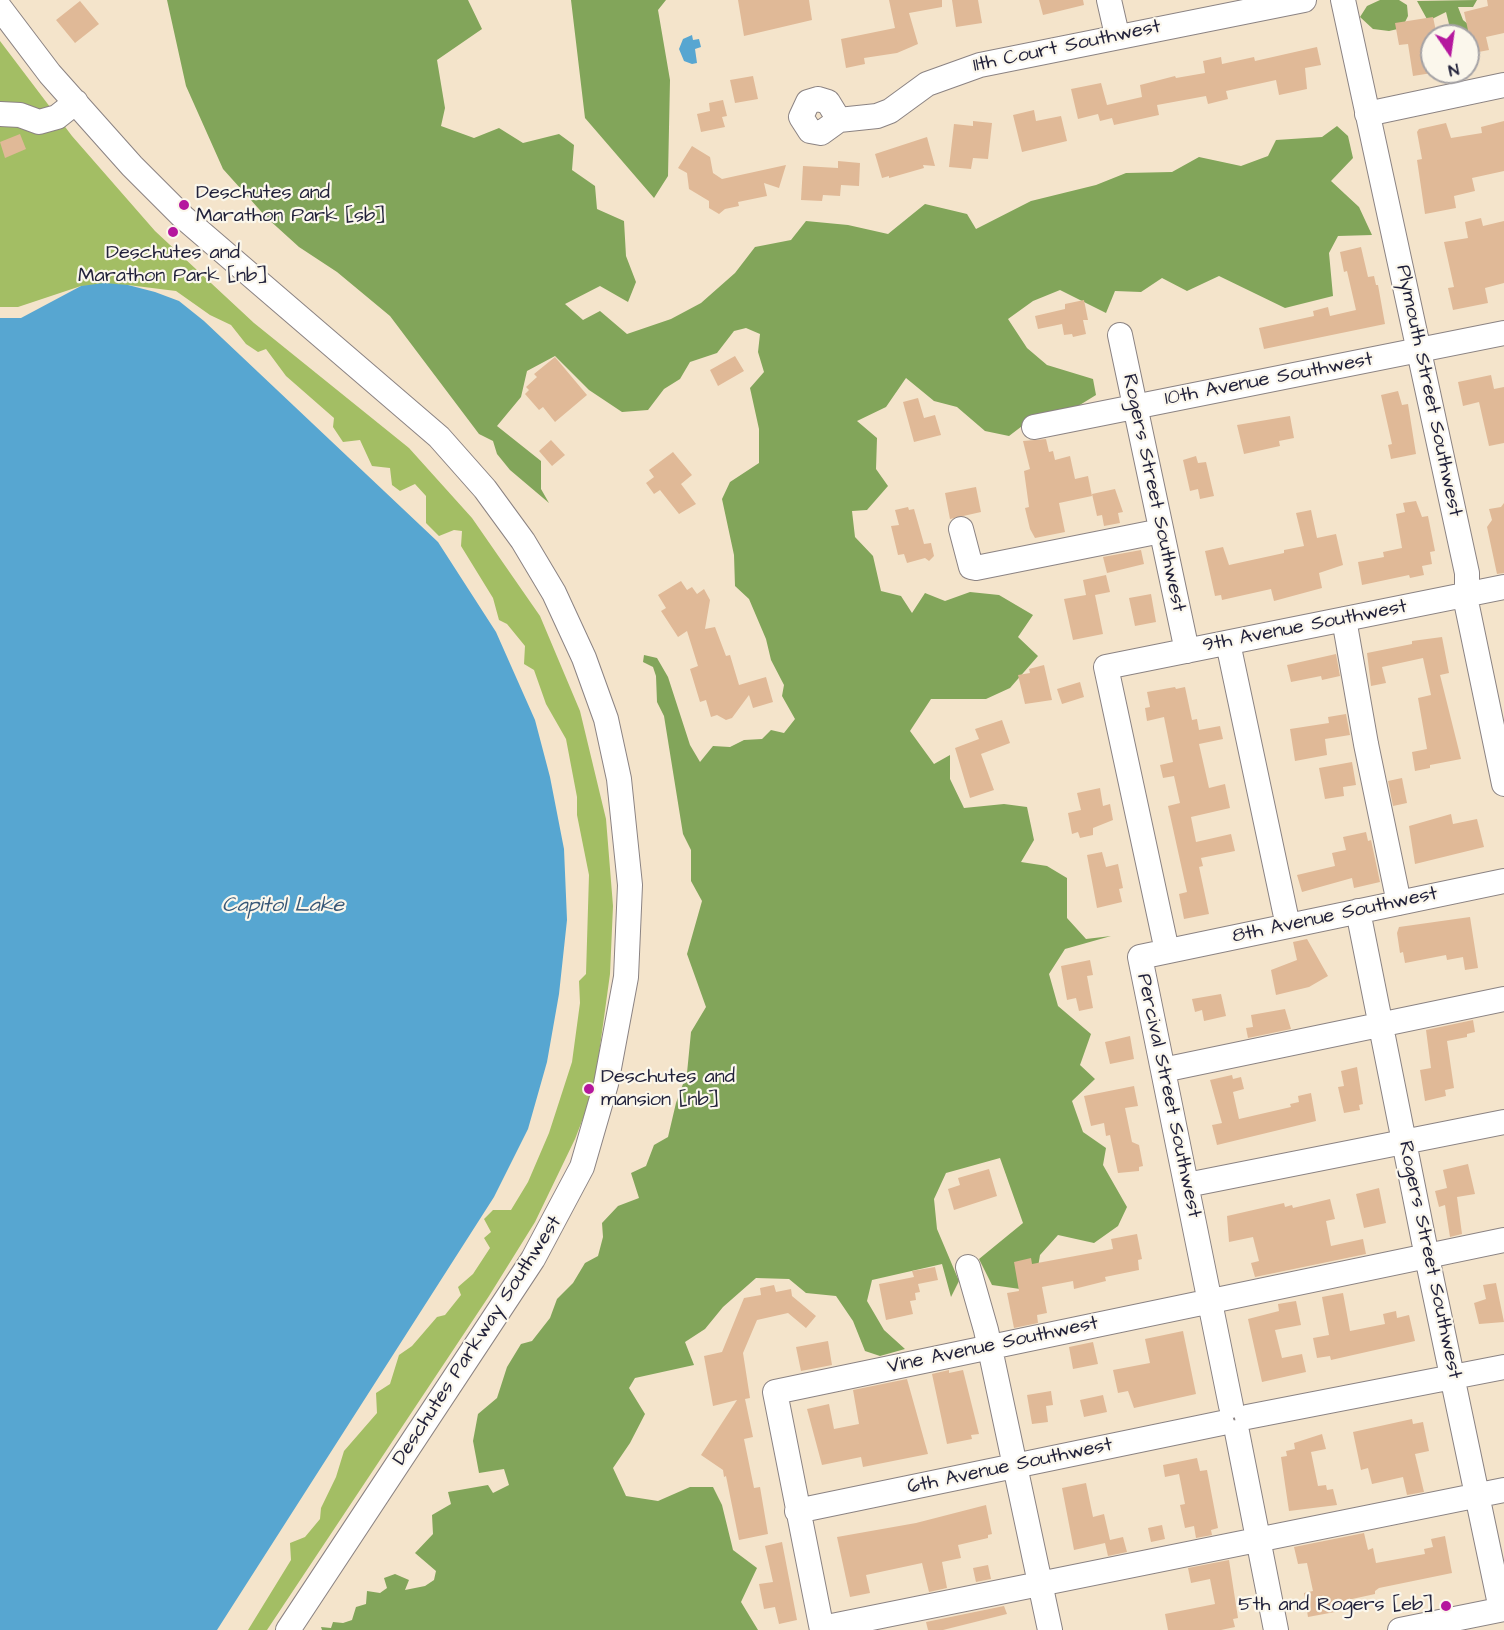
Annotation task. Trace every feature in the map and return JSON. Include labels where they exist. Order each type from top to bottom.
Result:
[{"type":"street","points":[[1109,0],[1116,35]]},
{"type":"street","name":"11th Court Southwest","points":[[840,120],[877,116],[890,111],[927,84],[951,73],[1116,35],[1304,0]]},
{"type":"street","name":"Plymouth Street Southwest","points":[[1343,0],[1467,573],[1467,606],[1504,784]]},
{"type":"street","name":"Deschutes Parkway Southwest","points":[[0,8],[50,74],[132,166],[183,217],[439,437],[485,489],[523,541],[554,593],[584,657],[606,719],[620,789],[630,885],[626,977],[606,1084],[582,1167],[533,1259],[288,1630]]},
{"type":"street","points":[[1366,114],[1504,85]]},
{"type":"street","points":[[0,114],[20,115],[39,122],[57,117],[75,102]]},
{"type":"street","name":"10th Avenue Southwest","points":[[1034,427],[1504,333]]},
{"type":"street","name":"Rogers Street Southwest","points":[[1120,335],[1187,651]]},
{"type":"street","points":[[961,529],[971,567],[976,568],[1161,531]]},
{"type":"street","name":"9th Avenue Southwest","points":[[1106,667],[1504,587]]},
{"type":"street","points":[[1344,619],[1366,744],[1399,903]]},
{"type":"street","points":[[1228,643],[1288,926]]},
{"type":"street","name":"Percival Street Southwest","points":[[1106,667],[1167,951],[1140,957],[1276,1630]]},
{"type":"street","name":"8th Avenue Southwest","points":[[1167,951],[1504,881]]},
{"type":"street","name":"Rogers Street Southwest","points":[[1358,911],[1427,1257],[1502,1609]]},
{"type":"street","points":[[1163,1071],[1504,999]]},
{"type":"street","points":[[1187,1185],[1504,1122]]},
{"type":"street","name":"Vine Avenue Southwest","points":[[797,1511],[775,1392],[989,1345],[1211,1303],[1504,1240]]},
{"type":"street","points":[[968,1267],[1017,1466],[1050,1630]]},
{"type":"street","name":"6th Avenue Southwest","points":[[797,1511],[1234,1420],[1504,1367]]},
{"type":"street","points":[[797,1511],[822,1629],[1504,1490]]},
{"type":"street","points":[[1414,1629],[1502,1609]]},
{"type":"green space","points":[[167,0],[468,0],[482,29],[437,60],[445,108],[441,126],[474,138],[499,128],[523,143],[559,134],[574,145],[572,170],[595,186],[597,209],[624,221],[626,256],[636,282],[628,302],[600,286],[565,304],[583,320],[600,311],[627,334],[671,319],[701,303],[735,273],[755,247],[791,240],[806,221],[848,225],[888,234],[925,204],[967,214],[976,229],[1031,201],[1096,185],[1126,173],[1172,172],[1199,157],[1241,166],[1268,156],[1276,140],[1322,137],[1337,126],[1348,136],[1353,158],[1331,181],[1359,207],[1372,235],[1338,236],[1329,253],[1333,296],[1285,308],[1219,276],[1187,291],[1162,278],[1141,292],[1115,291],[1106,313],[1060,290],[1033,301],[1008,319],[1027,348],[1047,365],[1093,379],[1096,395],[1070,411],[1034,417],[1009,436],[985,431],[957,407],[934,401],[906,378],[886,407],[857,421],[877,438],[876,469],[888,486],[867,510],[852,511],[855,537],[873,556],[881,591],[901,596],[912,613],[925,593],[945,601],[970,592],[999,595],[1033,615],[1018,637],[1038,656],[1010,688],[986,699],[931,699],[910,731],[934,764],[950,755],[950,779],[964,808],[1004,804],[1027,807],[1034,840],[1021,862],[1047,866],[1067,878],[1067,918],[1086,939],[1111,936],[1065,949],[1049,974],[1058,1006],[1091,1034],[1080,1065],[1095,1079],[1072,1101],[1083,1132],[1106,1148],[1103,1165],[1127,1207],[1118,1226],[1094,1243],[1058,1235],[1040,1255],[1034,1291],[992,1285],[979,1259],[1023,1223],[1000,1158],[946,1173],[934,1199],[937,1229],[959,1281],[951,1297],[942,1264],[872,1280],[867,1301],[884,1330],[905,1349],[880,1356],[865,1351],[853,1321],[836,1296],[806,1293],[789,1279],[756,1278],[723,1307],[705,1329],[685,1342],[694,1365],[635,1378],[629,1388],[645,1414],[630,1443],[613,1468],[626,1496],[658,1501],[690,1487],[713,1487],[722,1505],[733,1550],[757,1568],[741,1602],[758,1630],[322,1630],[321,1627],[331,1628],[333,1622],[343,1623],[352,1620],[356,1607],[366,1604],[367,1591],[380,1593],[387,1588],[384,1578],[395,1574],[409,1580],[405,1590],[425,1586],[434,1580],[436,1571],[415,1553],[433,1534],[432,1515],[451,1504],[448,1492],[488,1485],[493,1493],[509,1485],[504,1469],[479,1473],[473,1441],[478,1414],[497,1398],[507,1367],[521,1344],[532,1341],[550,1318],[557,1299],[573,1283],[585,1263],[598,1256],[603,1237],[602,1223],[618,1206],[639,1198],[631,1173],[646,1166],[654,1145],[668,1137],[676,1103],[687,1073],[691,1032],[706,1007],[687,954],[702,901],[691,881],[691,850],[683,834],[664,716],[657,702],[656,676],[653,667],[643,662],[644,655],[657,658],[668,677],[690,745],[700,762],[713,746],[730,747],[744,740],[762,739],[771,730],[784,733],[795,719],[782,696],[784,685],[771,660],[766,639],[749,599],[735,586],[734,555],[722,499],[730,482],[759,463],[759,429],[750,388],[764,372],[758,352],[760,334],[746,328],[734,331],[717,353],[690,362],[680,379],[664,389],[648,410],[622,412],[589,390],[555,356],[527,371],[521,397],[497,426],[541,461],[541,489],[549,503],[510,470],[497,454],[493,441],[479,434],[390,316],[337,272],[299,247],[267,218],[223,169],[186,86]]},
{"type":"green space","points":[[571,0],[666,0],[658,10],[670,80],[668,176],[654,198],[585,118]]},
{"type":"green space","points":[[1380,0],[1399,0],[1407,5],[1408,16],[1402,28],[1389,31],[1373,29],[1360,17],[1367,6]]},
{"type":"green space","points":[[1477,0],[1473,7],[1458,7],[1463,20],[1468,24],[1449,24],[1446,12],[1428,21],[1417,1]]},
{"type":"green space","points":[[0,41],[72,136],[155,231],[254,323],[409,448],[472,518],[540,616],[580,711],[606,819],[613,906],[610,974],[594,1090],[575,1139],[535,1222],[489,1296],[267,1630],[248,1630],[291,1560],[290,1543],[305,1537],[320,1519],[321,1508],[336,1477],[344,1451],[377,1413],[376,1393],[390,1384],[399,1355],[412,1346],[437,1317],[445,1315],[461,1295],[458,1287],[473,1274],[490,1248],[484,1238],[491,1232],[484,1219],[493,1210],[511,1210],[528,1182],[549,1133],[572,1062],[580,1003],[579,981],[586,974],[589,875],[577,815],[577,797],[566,739],[546,704],[534,670],[524,664],[525,646],[507,624],[499,620],[493,598],[461,546],[462,531],[454,530],[439,536],[426,523],[426,496],[415,484],[400,491],[392,485],[390,468],[372,466],[360,440],[343,442],[333,427],[334,418],[286,376],[266,349],[258,352],[246,344],[231,325],[210,315],[176,291],[128,285],[81,286],[18,307],[0,307]]},
{"type":"water","points":[[692,35],[693,40],[699,39],[701,47],[695,49],[697,63],[692,64],[684,61],[679,49],[683,39]]},
{"type":"water","name":"Capitol Lake","points":[[104,283],[128,285],[179,301],[204,321],[438,542],[496,632],[535,720],[550,777],[564,849],[567,920],[559,994],[547,1062],[528,1129],[494,1197],[217,1630],[0,1630],[0,318],[21,318],[81,286]]},
{"type":"building","points":[[738,0],[809,0],[812,20],[744,36]]},
{"type":"building","points":[[889,0],[942,0],[942,7],[909,13],[918,44],[897,53],[864,58],[865,64],[846,68],[841,39],[895,28]]},
{"type":"building","points":[[952,0],[978,0],[982,23],[956,27]]},
{"type":"building","points":[[1039,0],[1083,0],[1084,5],[1043,15]]},
{"type":"building","points":[[1487,0],[1504,0],[1504,33],[1486,37],[1489,50],[1480,52],[1480,24],[1467,24],[1464,12],[1488,6]]},
{"type":"building","points":[[80,1],[99,24],[75,43],[56,20]]},
{"type":"building","points":[[1433,17],[1434,24],[1420,24],[1420,75],[1413,76],[1408,44],[1399,45],[1395,23]]},
{"type":"building","points":[[1317,47],[1321,65],[1305,68],[1307,89],[1279,95],[1276,80],[1226,91],[1228,99],[1208,104],[1206,96],[1157,105],[1159,115],[1114,125],[1112,118],[1100,121],[1098,114],[1078,119],[1071,89],[1101,83],[1107,105],[1142,97],[1140,85],[1175,76],[1176,78],[1205,73],[1203,61],[1221,57],[1222,64],[1254,57],[1255,61]]},
{"type":"building","points":[[753,76],[758,99],[735,103],[730,80]]},
{"type":"building","points":[[723,100],[727,116],[722,117],[725,127],[701,132],[697,114],[710,111],[709,103]]},
{"type":"building","points":[[1034,110],[1036,121],[1061,116],[1067,141],[1022,152],[1013,115]]},
{"type":"building","points":[[973,121],[992,123],[988,159],[973,158],[971,169],[949,167],[954,124],[973,126]]},
{"type":"building","points":[[1504,121],[1504,171],[1472,178],[1475,191],[1454,196],[1456,208],[1425,214],[1417,160],[1422,159],[1417,132],[1419,129],[1446,123],[1451,138],[1482,133],[1481,127]]},
{"type":"building","points":[[20,134],[26,149],[5,158],[0,142]]},
{"type":"building","points":[[927,137],[935,166],[923,165],[924,168],[882,178],[875,154]]},
{"type":"building","points":[[692,146],[710,157],[713,173],[722,179],[786,165],[779,188],[764,183],[767,196],[738,202],[739,206],[725,209],[719,214],[709,208],[709,201],[689,189],[687,173],[678,168]]},
{"type":"building","points":[[838,161],[860,163],[859,186],[841,185],[840,196],[823,195],[822,201],[801,200],[803,166],[838,168]]},
{"type":"building","points":[[1481,218],[1483,226],[1504,221],[1504,283],[1485,288],[1488,303],[1453,310],[1448,288],[1454,287],[1444,242],[1468,238],[1465,222]]},
{"type":"building","points":[[1361,247],[1368,277],[1374,276],[1376,285],[1378,285],[1385,324],[1264,349],[1259,328],[1314,316],[1313,311],[1328,307],[1330,316],[1356,310],[1340,252]]},
{"type":"building","points":[[1084,300],[1088,320],[1083,320],[1086,334],[1073,337],[1072,334],[1064,335],[1062,324],[1038,329],[1035,316],[1065,309],[1065,304]]},
{"type":"building","points":[[735,356],[744,371],[718,386],[710,370]]},
{"type":"building","points":[[555,357],[587,395],[555,422],[543,407],[539,410],[525,394],[529,390],[526,387],[537,377],[534,374]]},
{"type":"building","points":[[1491,375],[1494,389],[1504,387],[1504,443],[1489,446],[1479,402],[1463,406],[1458,382]]},
{"type":"building","points":[[1398,391],[1402,405],[1408,404],[1416,454],[1391,459],[1388,445],[1392,444],[1381,395]]},
{"type":"building","points":[[918,398],[924,418],[935,415],[941,435],[914,442],[903,402]]},
{"type":"building","points":[[1290,416],[1294,438],[1279,441],[1280,446],[1244,454],[1237,425]]},
{"type":"building","points":[[1046,439],[1049,452],[1053,451],[1055,460],[1070,456],[1075,479],[1088,476],[1092,496],[1059,503],[1065,532],[1035,538],[1030,529],[1025,508],[1029,507],[1024,471],[1030,469],[1023,441]]},
{"type":"building","points":[[551,440],[565,455],[552,466],[539,451]]},
{"type":"building","points":[[673,452],[692,475],[681,484],[696,504],[679,514],[660,490],[654,494],[646,483],[654,477],[649,470]]},
{"type":"building","points":[[1196,456],[1198,463],[1206,462],[1214,496],[1200,499],[1198,489],[1190,491],[1183,460]]},
{"type":"building","points":[[976,487],[981,512],[950,519],[945,493]]},
{"type":"building","points":[[1115,489],[1123,512],[1118,513],[1120,523],[1104,526],[1102,515],[1097,516],[1092,494]]},
{"type":"building","points":[[1416,501],[1422,517],[1428,516],[1435,551],[1430,552],[1432,564],[1422,566],[1424,575],[1410,578],[1409,575],[1362,585],[1358,562],[1384,557],[1383,552],[1402,548],[1396,514],[1405,512],[1403,503]]},
{"type":"building","points":[[1504,503],[1504,573],[1497,574],[1487,527],[1492,520],[1489,509],[1501,507]]},
{"type":"building","points":[[908,507],[909,510],[914,509],[924,544],[931,543],[934,556],[929,561],[925,558],[907,563],[904,554],[898,555],[891,526],[899,525],[895,510]]},
{"type":"building","points":[[1311,510],[1317,538],[1336,534],[1343,565],[1319,573],[1322,588],[1274,601],[1271,589],[1222,600],[1221,595],[1215,596],[1205,551],[1223,547],[1229,565],[1284,553],[1284,550],[1304,546],[1296,513]]},
{"type":"building","points":[[1141,550],[1144,564],[1107,573],[1103,557]]},
{"type":"building","points":[[1106,575],[1110,592],[1095,595],[1103,634],[1073,640],[1064,599],[1086,595],[1083,580]]},
{"type":"building","points":[[681,581],[687,590],[692,587],[697,594],[704,589],[710,600],[705,629],[715,627],[726,656],[730,655],[739,685],[766,677],[773,702],[753,708],[749,695],[732,718],[726,720],[717,715],[711,717],[706,700],[700,702],[690,669],[698,666],[687,631],[678,637],[661,611],[666,608],[658,595]]},
{"type":"building","points":[[1151,594],[1156,622],[1135,626],[1129,598]]},
{"type":"building","points":[[1442,637],[1449,673],[1440,675],[1461,759],[1430,765],[1430,768],[1415,771],[1412,752],[1427,749],[1418,698],[1431,695],[1423,658],[1382,667],[1386,683],[1371,686],[1367,653],[1412,644],[1412,641]]},
{"type":"building","points":[[1336,654],[1340,676],[1322,680],[1321,676],[1291,682],[1287,665]]},
{"type":"building","points":[[1044,665],[1052,700],[1025,704],[1018,675],[1030,673],[1029,669]]},
{"type":"building","points":[[1080,682],[1084,697],[1062,704],[1057,689]]},
{"type":"building","points":[[1175,687],[1176,689],[1185,687],[1192,720],[1197,719],[1199,730],[1220,726],[1223,739],[1199,744],[1209,788],[1225,784],[1230,808],[1191,817],[1196,842],[1231,834],[1235,851],[1201,858],[1203,866],[1199,867],[1209,914],[1184,919],[1179,894],[1187,892],[1168,806],[1180,803],[1174,776],[1163,778],[1160,765],[1173,762],[1164,717],[1147,721],[1145,708],[1150,707],[1147,692]]},
{"type":"building","points":[[1346,714],[1350,735],[1325,739],[1327,755],[1295,761],[1290,729],[1329,723],[1328,717]]},
{"type":"building","points":[[1002,720],[1010,743],[981,754],[994,790],[970,798],[955,748],[979,739],[975,729]]},
{"type":"building","points":[[1352,762],[1356,785],[1343,787],[1344,796],[1325,799],[1319,768]]},
{"type":"building","points":[[1402,778],[1407,803],[1393,806],[1388,781]]},
{"type":"building","points":[[1100,788],[1103,806],[1110,804],[1113,820],[1093,828],[1093,835],[1080,838],[1078,832],[1072,834],[1068,813],[1081,810],[1077,793]]},
{"type":"building","points":[[1451,814],[1453,824],[1477,819],[1484,847],[1415,864],[1409,826]]},
{"type":"building","points":[[1366,832],[1368,841],[1371,840],[1380,882],[1354,888],[1352,878],[1302,892],[1297,875],[1335,866],[1332,853],[1346,850],[1343,837]]},
{"type":"building","points":[[1102,852],[1106,867],[1118,864],[1123,888],[1119,889],[1122,902],[1097,908],[1087,855]]},
{"type":"building","points":[[1470,917],[1478,968],[1465,970],[1463,957],[1447,960],[1446,955],[1405,963],[1403,952],[1400,953],[1397,933],[1399,927]]},
{"type":"building","points":[[1307,939],[1328,976],[1309,987],[1276,995],[1271,970],[1297,960],[1293,942]]},
{"type":"building","points":[[1090,960],[1093,975],[1087,976],[1093,1008],[1079,1011],[1076,998],[1067,1000],[1061,966]]},
{"type":"building","points":[[1221,994],[1226,1016],[1204,1021],[1202,1010],[1195,1012],[1192,999]]},
{"type":"building","points":[[1285,1009],[1291,1029],[1248,1038],[1246,1028],[1253,1027],[1251,1015]]},
{"type":"building","points":[[1473,1020],[1475,1032],[1467,1034],[1467,1037],[1447,1041],[1454,1088],[1445,1090],[1446,1096],[1425,1101],[1420,1070],[1431,1068],[1426,1030]]},
{"type":"building","points":[[1130,1036],[1134,1059],[1110,1064],[1105,1042]]},
{"type":"building","points":[[1357,1067],[1363,1104],[1359,1105],[1360,1110],[1344,1113],[1338,1087],[1344,1086],[1341,1071]]},
{"type":"building","points":[[1232,1075],[1233,1079],[1241,1077],[1244,1089],[1233,1092],[1239,1119],[1291,1107],[1290,1104],[1299,1102],[1298,1096],[1311,1093],[1316,1121],[1217,1145],[1212,1125],[1222,1123],[1210,1080]]},
{"type":"building","points":[[1134,1086],[1138,1106],[1125,1108],[1132,1142],[1139,1145],[1143,1166],[1139,1167],[1139,1171],[1118,1173],[1110,1135],[1106,1136],[1104,1123],[1091,1126],[1084,1096]]},
{"type":"building","points":[[1468,1164],[1475,1194],[1457,1197],[1462,1234],[1450,1237],[1445,1205],[1439,1207],[1435,1191],[1447,1188],[1443,1170]]},
{"type":"building","points":[[989,1169],[997,1196],[954,1210],[948,1189],[960,1185],[958,1178]]},
{"type":"building","points":[[1379,1188],[1386,1223],[1364,1228],[1356,1194]]},
{"type":"building","points":[[1330,1199],[1335,1219],[1326,1221],[1331,1246],[1363,1239],[1366,1254],[1255,1277],[1251,1263],[1259,1261],[1253,1237],[1229,1242],[1227,1216],[1284,1203],[1285,1207],[1292,1205],[1293,1208]]},
{"type":"building","points":[[1137,1234],[1142,1259],[1138,1260],[1139,1270],[1105,1277],[1106,1281],[1074,1289],[1073,1281],[1042,1287],[1047,1313],[1037,1315],[1038,1323],[1014,1328],[1007,1293],[1019,1291],[1014,1262],[1031,1258],[1032,1264],[1113,1249],[1111,1239]]},
{"type":"building","points":[[935,1267],[938,1280],[918,1284],[920,1292],[915,1293],[916,1300],[910,1301],[913,1314],[886,1320],[879,1284],[914,1277],[912,1271]]},
{"type":"building","points":[[1496,1283],[1504,1322],[1479,1324],[1474,1303],[1486,1299],[1483,1285]]},
{"type":"building","points":[[774,1285],[776,1292],[791,1289],[792,1296],[816,1316],[806,1328],[788,1313],[757,1320],[743,1353],[750,1398],[745,1399],[753,1437],[744,1439],[754,1488],[760,1487],[768,1534],[739,1540],[726,1476],[724,1477],[723,1470],[701,1455],[737,1400],[713,1406],[704,1356],[722,1352],[744,1298],[761,1295],[760,1288]]},
{"type":"building","points":[[1343,1293],[1350,1331],[1385,1324],[1383,1314],[1396,1311],[1397,1318],[1409,1315],[1415,1341],[1331,1360],[1330,1356],[1317,1358],[1313,1338],[1329,1335],[1322,1297]]},
{"type":"building","points":[[1296,1301],[1301,1325],[1275,1330],[1282,1358],[1302,1354],[1306,1372],[1262,1382],[1248,1319],[1279,1311],[1278,1304]]},
{"type":"building","points":[[1183,1331],[1196,1394],[1134,1408],[1128,1391],[1118,1393],[1113,1370],[1150,1363],[1145,1339]]},
{"type":"building","points":[[828,1341],[832,1365],[801,1371],[796,1347]]},
{"type":"building","points":[[1093,1342],[1098,1364],[1073,1369],[1069,1347]]},
{"type":"building","points":[[949,1370],[949,1373],[963,1370],[979,1434],[971,1435],[972,1439],[947,1444],[932,1374]]},
{"type":"building","points":[[907,1379],[928,1454],[863,1467],[861,1457],[822,1465],[807,1409],[829,1404],[834,1429],[859,1424],[853,1390]]},
{"type":"building","points":[[1051,1391],[1053,1405],[1046,1406],[1048,1422],[1032,1424],[1027,1395]]},
{"type":"building","points":[[1103,1395],[1107,1412],[1084,1417],[1080,1400]]},
{"type":"building","points":[[1412,1419],[1413,1424],[1423,1422],[1429,1451],[1415,1454],[1424,1492],[1407,1495],[1403,1477],[1372,1484],[1368,1468],[1361,1470],[1353,1432]]},
{"type":"building","points":[[1322,1434],[1326,1449],[1311,1452],[1318,1486],[1326,1485],[1327,1490],[1333,1489],[1337,1505],[1289,1511],[1281,1457],[1287,1456],[1286,1451],[1295,1449],[1294,1443]]},
{"type":"building","points":[[1197,1458],[1200,1471],[1207,1470],[1218,1528],[1211,1530],[1212,1535],[1196,1538],[1194,1526],[1185,1528],[1180,1505],[1185,1504],[1179,1474],[1165,1477],[1163,1465]]},
{"type":"building","points":[[1086,1483],[1093,1517],[1104,1514],[1110,1540],[1123,1537],[1127,1552],[1108,1556],[1105,1543],[1074,1550],[1062,1488]]},
{"type":"building","points":[[986,1505],[992,1534],[988,1535],[988,1538],[958,1545],[961,1558],[942,1562],[947,1588],[929,1592],[922,1563],[866,1575],[870,1593],[850,1597],[837,1537],[916,1523]]},
{"type":"building","points":[[1162,1525],[1165,1539],[1151,1542],[1148,1528]]},
{"type":"building","points":[[1364,1533],[1368,1550],[1373,1548],[1376,1563],[1425,1554],[1424,1549],[1433,1547],[1431,1539],[1445,1536],[1452,1573],[1379,1588],[1375,1594],[1334,1603],[1335,1612],[1308,1617],[1304,1593],[1313,1591],[1307,1563],[1298,1564],[1294,1547]]},
{"type":"building","points":[[782,1542],[797,1620],[779,1624],[775,1607],[764,1609],[759,1584],[773,1582],[765,1546]]},
{"type":"building","points":[[1229,1560],[1238,1618],[1233,1619],[1235,1627],[1221,1630],[1168,1630],[1165,1614],[1215,1604],[1210,1579],[1191,1583],[1188,1568]]},
{"type":"building","points":[[988,1565],[991,1579],[976,1582],[973,1568]]},
{"type":"building","points":[[1004,1606],[1007,1614],[943,1630],[928,1630],[926,1622]]},
{"type":"place","name":"Deschutes and Marathon Park [sb]","points":[[184,205]]},
{"type":"place","name":"Deschutes and Marathon Park [nb]","points":[[173,232]]},
{"type":"place","name":"Deschutes and mansion [nb]","points":[[589,1089]]},
{"type":"place","name":"5th and Rogers [eb]","points":[[1446,1606]]}]
